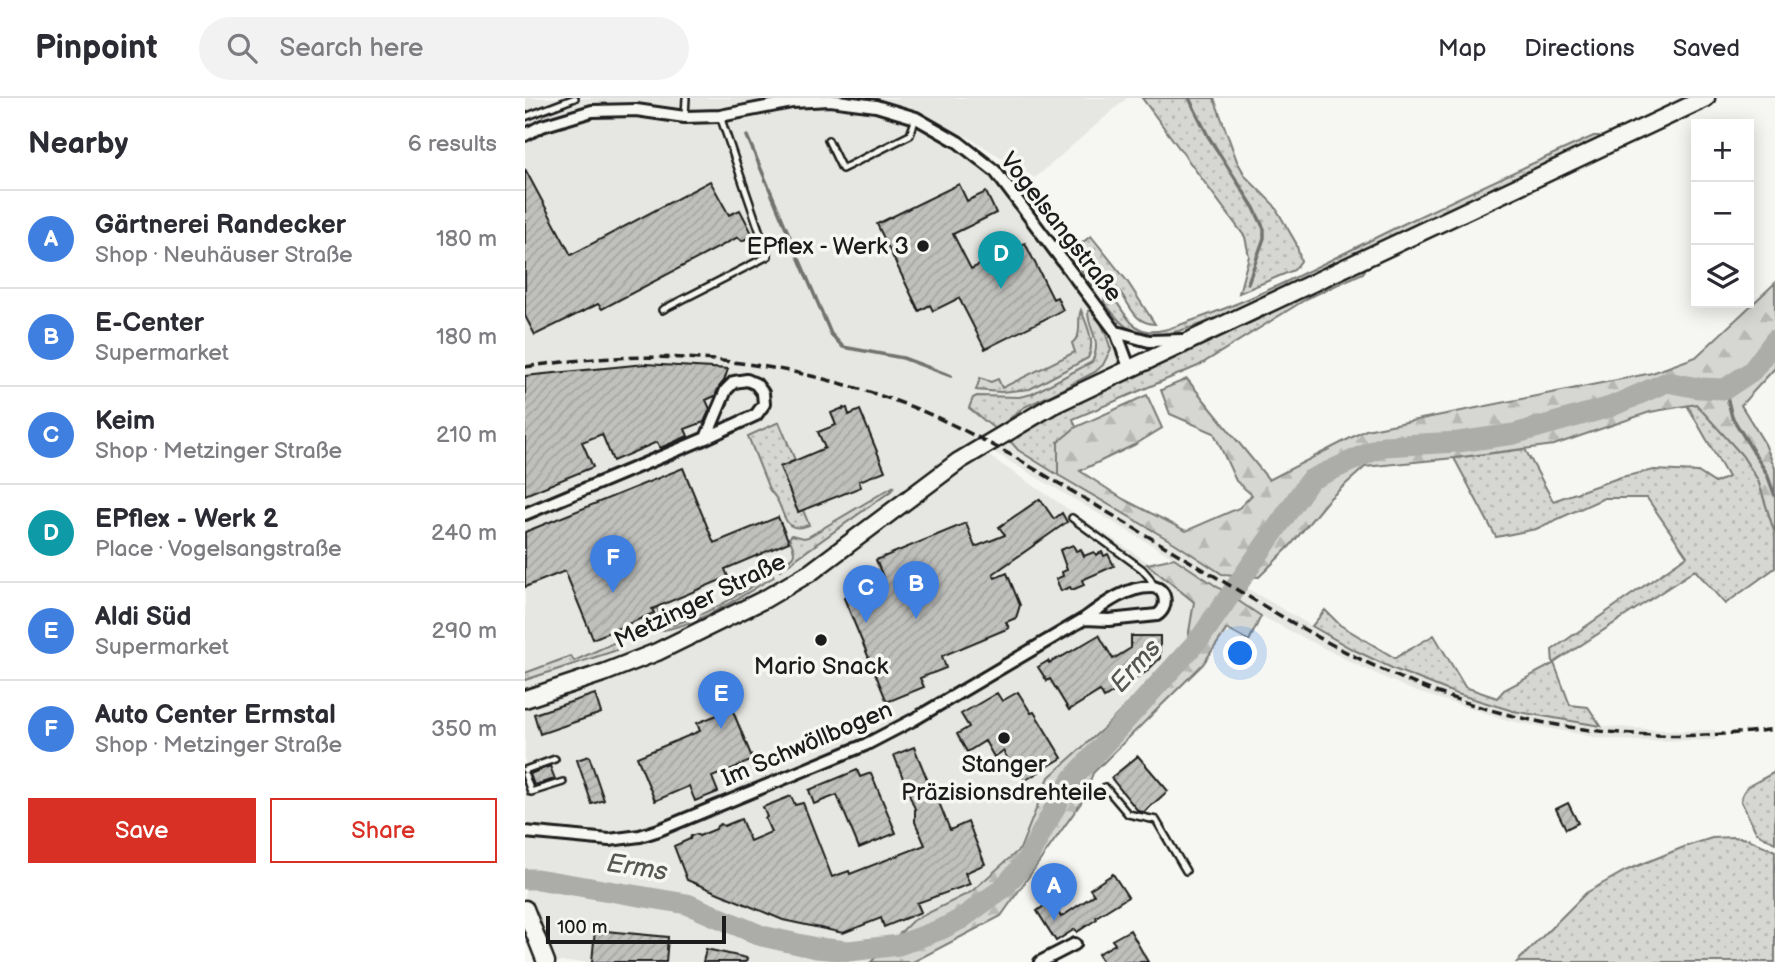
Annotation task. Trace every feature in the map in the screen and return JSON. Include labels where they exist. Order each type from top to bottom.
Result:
[{"type":"street","name":"Metzinger Straße","points":[[525,699],[676,644],[765,599],[811,572],[978,449],[1053,405],[1706,98]]},
{"type":"street","name":"Vogelsangstraße","points":[[525,135],[592,111],[636,110],[685,117],[720,116],[792,102],[830,100],[876,106],[916,118],[958,142],[995,171],[1116,332],[1129,367]]},
{"type":"street","points":[[1116,332],[1149,341],[1192,339]]},
{"type":"street","points":[[525,514],[706,438],[757,415],[764,404],[763,393],[756,384],[747,380],[734,382],[726,390],[706,438]]},
{"type":"street","points":[[1084,619],[1108,620],[1157,615],[1163,612],[1165,604],[1164,595],[1154,586]]},
{"type":"street","name":"Im Schwöllbogen","points":[[525,832],[609,839],[640,836],[659,830],[865,745],[913,720],[1123,594],[1154,586]]},
{"type":"street","points":[[525,909],[546,962]]},
{"type":"street","points":[[1040,962],[1075,944]]},
{"type":"lane","points":[[525,117],[575,98]]},
{"type":"lane","points":[[685,117],[686,98]]},
{"type":"lane","points":[[662,310],[768,256],[720,116]]},
{"type":"lane","points":[[828,140],[842,169],[911,135],[916,118]]},
{"type":"lane","points":[[1072,519],[1142,569],[1154,586]]},
{"type":"lane","points":[[555,759],[525,772],[531,792],[563,782]]},
{"type":"lane","points":[[1105,787],[1128,814],[1156,820],[1186,871]]},
{"type":"shaded area","points":[[525,98],[1127,98],[1035,178],[966,136],[955,146],[990,174],[1108,335],[1122,360],[1120,364],[1053,394],[1011,420],[955,456],[807,563],[713,618],[624,659],[525,690]]},
{"type":"shaded area","points":[[1011,442],[1018,450],[1222,574],[1350,648],[1394,669],[1454,693],[1513,711],[1601,726],[1678,731],[1715,730],[1716,740],[1637,741],[1600,738],[1511,721],[1414,691],[1261,616],[1174,558],[990,450],[1002,443]]},
{"type":"shaded area","points":[[986,454],[1155,567],[1196,602],[1190,643],[1023,848],[973,892],[873,962],[551,962],[525,897],[525,707],[611,678],[705,638],[786,598],[827,573],[911,506]]},
{"type":"green space","points":[[1142,98],[1214,98],[1237,161],[1246,177],[1274,205],[1296,243],[1301,261],[1294,270],[1239,293],[1249,256],[1245,237]]},
{"type":"green space","points":[[1594,136],[1600,137],[1598,141],[1245,307],[1193,327],[1164,334],[1140,334],[1124,325],[1104,302],[1105,296],[1111,295],[1135,326],[1141,329],[1152,331],[1173,327],[1275,287],[1460,197]]},
{"type":"green space","points":[[1091,236],[1127,281],[1155,324],[1141,320],[1113,284],[1092,285],[1088,282],[1096,276],[1093,271],[1084,276],[1070,252]]},
{"type":"green space","points":[[1362,268],[1365,270],[1363,273],[1308,298],[1198,366],[1073,419],[1076,427],[1058,443],[1058,475],[1018,450],[1011,442],[1020,432],[1057,413]]},
{"type":"green space","points":[[1775,283],[1775,368],[1741,405],[1765,444],[1775,468],[1775,534],[1758,480],[1742,455],[1696,404],[1650,412],[1554,445],[1365,467],[1328,500],[1290,546],[1259,577],[1222,574],[1058,475],[1058,442],[1076,427],[1147,395],[1162,428],[1080,471],[1123,499],[1186,531],[1239,508],[1252,495],[1236,481],[1214,433],[1170,414],[1161,390],[1187,379],[1269,480],[1366,430],[1652,373],[1696,357],[1748,308],[1754,308],[1754,303]]},
{"type":"green space","points":[[1081,310],[1091,340],[1088,358],[1030,389],[1001,392],[976,390],[980,378],[991,382],[998,379],[1002,388],[1075,352],[1072,343],[1078,336]]},
{"type":"green space","points":[[1091,310],[1101,323],[1111,349],[1103,365],[1095,372],[1024,407],[996,430],[969,408],[973,398],[977,396],[1019,397],[1032,394],[1092,362],[1096,341],[1089,318],[1088,311]]},
{"type":"green space","points":[[1696,404],[1742,455],[1758,480],[1775,534],[1775,568],[1725,604],[1695,570],[1554,663],[1570,705],[1588,707],[1601,726],[1513,711],[1454,693],[1394,669],[1312,626],[1325,610],[1340,625],[1395,658],[1434,635],[1465,687],[1497,698],[1504,690],[1553,664],[1552,650],[1687,556],[1647,498],[1604,498],[1536,529],[1496,537],[1454,458],[1525,449],[1553,501],[1621,477],[1654,470],[1698,472],[1715,483],[1728,477],[1687,405]]},
{"type":"green space","points":[[779,422],[795,460],[780,467],[798,512],[803,510],[809,525],[801,527],[794,527],[787,521],[769,489],[748,436]]},
{"type":"green space","points":[[894,486],[891,491],[780,570],[779,566],[793,555],[789,538],[792,535],[808,537]]},
{"type":"green space","points":[[1174,558],[1261,616],[1249,641],[1227,629],[1203,664],[1093,773],[1083,800],[1001,916],[913,962],[871,962],[912,921],[971,892],[1020,849],[1049,777],[1105,727],[1187,644],[1194,602],[1147,564]]},
{"type":"green space","points":[[772,573],[774,577],[719,609],[689,623],[658,631],[657,618],[652,610],[657,608],[664,627],[678,623],[720,605]]},
{"type":"green space","points":[[620,640],[621,647],[614,651],[525,680],[525,673],[571,656],[574,661]]},
{"type":"green space","points":[[1775,772],[1775,843],[1756,832],[1741,801],[1747,787]]},
{"type":"green space","points":[[1712,838],[1748,839],[1775,851],[1775,962],[1517,962],[1586,893],[1625,871],[1684,847]]},
{"type":"building","points":[[525,169],[571,255],[710,181],[729,215],[740,210],[753,235],[742,241],[738,237],[602,309],[598,304],[535,335],[525,316]]},
{"type":"building","points":[[959,184],[967,201],[986,192],[996,213],[953,234],[971,269],[1025,243],[1053,299],[1057,297],[1063,310],[985,349],[959,298],[933,311],[930,305],[919,311],[877,224]]},
{"type":"building","points":[[645,364],[728,369],[715,396],[706,400],[710,409],[704,422],[685,429],[688,436],[660,448],[657,442],[613,461],[602,434],[582,442],[593,467],[525,495],[525,376]]},
{"type":"building","points":[[847,408],[849,415],[860,410],[885,471],[859,481],[861,487],[798,512],[780,467],[825,448],[818,432],[836,425],[831,413]]},
{"type":"building","points":[[683,468],[714,543],[778,517],[789,542],[725,569],[728,577],[652,609],[654,613],[593,639],[565,571],[525,587],[525,532]]},
{"type":"building","points":[[1040,499],[1054,519],[1062,513],[1067,522],[993,574],[995,578],[1007,573],[1020,605],[1016,618],[1006,622],[1009,628],[942,656],[946,668],[920,678],[924,687],[887,702],[844,598],[885,582],[876,560],[966,523],[975,547],[1005,535],[999,527]]},
{"type":"building","points":[[1073,545],[1076,551],[1081,549],[1084,556],[1094,552],[1096,555],[1102,552],[1104,556],[1108,554],[1114,566],[1082,580],[1084,585],[1061,591],[1056,579],[1063,576],[1062,572],[1067,570],[1060,550]]},
{"type":"building","points":[[1099,635],[1113,659],[1131,648],[1131,636],[1160,636],[1160,658],[1146,672],[1104,698],[1100,691],[1069,710],[1050,679],[1047,681],[1038,667]]},
{"type":"building","name":"Stanger Präzisionsdrehteile","points":[[1018,692],[1031,713],[1034,712],[1062,758],[1024,781],[1003,751],[994,757],[985,741],[967,752],[957,734],[969,727],[961,714],[997,693],[1002,701]]},
{"type":"building","points":[[595,694],[601,713],[540,734],[534,714]]},
{"type":"building","points":[[732,709],[753,760],[712,777],[718,792],[695,801],[689,786],[655,801],[637,757],[700,731],[697,723]]},
{"type":"building","points":[[914,747],[950,830],[968,822],[985,864],[965,873],[970,884],[917,903],[921,912],[884,927],[881,918],[843,933],[783,920],[687,880],[674,846],[691,836],[699,836],[721,824],[724,826],[741,819],[750,841],[771,832],[763,807],[791,796],[795,805],[803,803],[832,877],[849,871],[850,874],[925,845],[915,822],[915,809],[894,755]]},
{"type":"building","points":[[589,756],[604,800],[592,804],[577,760]]},
{"type":"building","points":[[1138,756],[1168,791],[1144,812],[1138,811],[1111,778]]},
{"type":"building","points":[[550,766],[555,779],[534,785],[530,774]]},
{"type":"building","points":[[857,770],[860,777],[871,773],[896,833],[859,848],[837,795],[814,804],[809,790]]},
{"type":"building","points":[[1568,803],[1578,823],[1566,829],[1556,809]]},
{"type":"building","points":[[1113,874],[1128,897],[1077,932],[1075,929],[1056,941],[1037,911],[1051,901],[1061,917],[1094,895],[1090,889]]},
{"type":"building","points":[[595,930],[668,937],[666,962],[592,962]]},
{"type":"building","points":[[1130,930],[1148,962],[1103,962],[1098,954],[1115,944],[1112,940]]},
{"type":"building","points":[[706,949],[747,958],[746,962],[703,962]]},
{"type":"waterway","points":[[1189,98],[1208,136],[1254,208],[1264,229],[1264,238],[1248,283]]},
{"type":"waterway","points":[[747,136],[831,334],[843,347],[903,358],[951,376]]},
{"type":"waterway","name":"Erms","points":[[525,879],[687,904],[762,936],[816,948],[849,951],[899,945],[942,929],[961,919],[1002,889],[1025,863],[1075,776],[1201,637],[1310,480],[1384,446],[1458,442],[1514,434],[1610,407],[1667,382],[1698,388],[1725,389],[1752,371],[1775,340]]},
{"type":"waterway","points":[[1725,389],[1732,417],[1767,474],[1775,496]]},
{"type":"railway","points":[[525,367],[573,361],[667,357],[758,366],[850,386],[911,407],[983,440],[1325,641],[1382,670],[1441,694],[1522,718],[1606,732],[1691,735],[1775,729]]},
{"type":"place","name":"EPflex - Werk 3","points":[[923,246]]},
{"type":"place","name":"EPflex - Werk 2","points":[[1001,289]]},
{"type":"place","name":"Auto Center Ermstal","points":[[613,593]]},
{"type":"place","name":"E-Center","points":[[916,619]]},
{"type":"place","name":"Keim","points":[[866,623]]},
{"type":"place","name":"Mario Snack","points":[[821,640]]},
{"type":"place","name":"Aldi Süd","points":[[721,729]]},
{"type":"place","name":"Stanger Präzisionsdrehteile","points":[[1004,738]]},
{"type":"place","name":"Gärtnerei Randecker","points":[[1054,921]]}]
